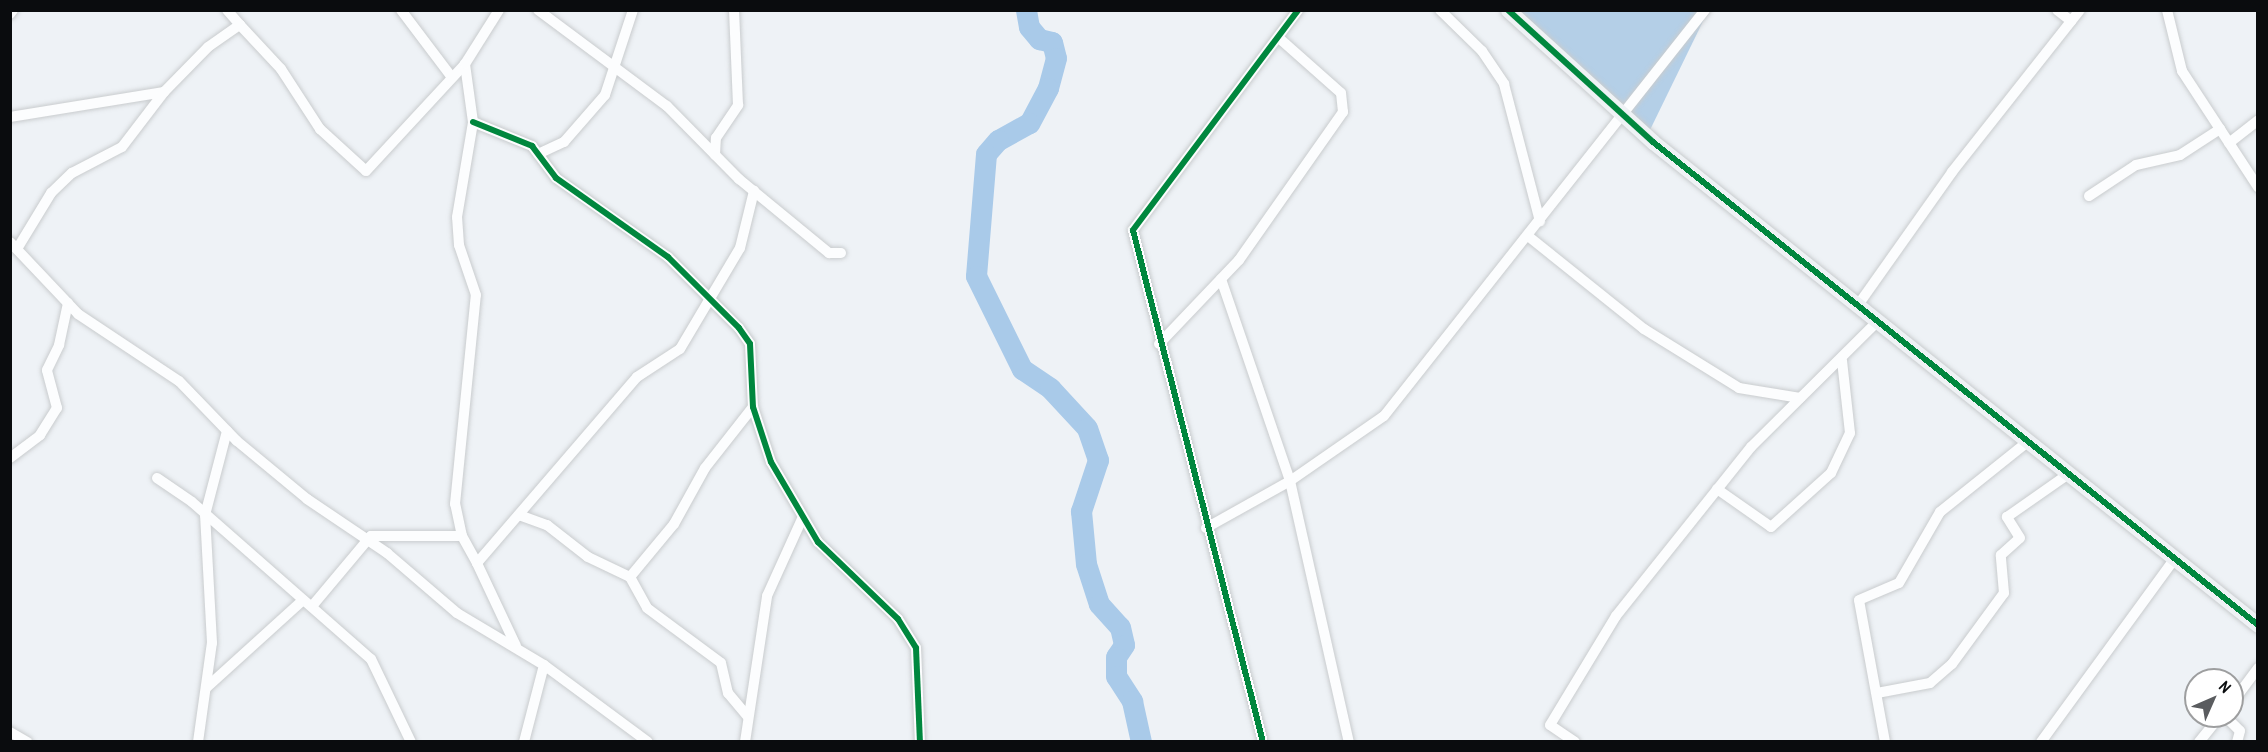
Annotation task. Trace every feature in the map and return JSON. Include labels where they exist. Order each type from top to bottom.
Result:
[{"type":"street","points":[[227,10],[281,69],[320,129],[366,171],[451,76],[465,64],[500,10]]},
{"type":"street","points":[[401,10],[451,76]]},
{"type":"street","points":[[538,10],[680,117],[715,155],[754,191],[829,254],[841,253]]},
{"type":"street","points":[[538,154],[564,142],[588,118],[616,68],[633,10]]},
{"type":"street","points":[[715,155],[716,138],[738,105],[734,10]]},
{"type":"street","points":[[1263,741],[1132,245],[1136,221],[1279,38],[1298,10]]},
{"type":"street","points":[[1440,10],[1482,51],[1504,84],[1540,221]]},
{"type":"street","points":[[1508,10],[1624,116],[2026,444],[2173,561],[2256,620]]},
{"type":"street","points":[[1206,528],[1290,481],[1384,416],[1624,116],[1705,10]]},
{"type":"street","points":[[2057,10],[2071,21]]},
{"type":"street","points":[[1858,305],[1952,171],[2080,10]]},
{"type":"street","points":[[2167,10],[2182,71],[2258,187]]},
{"type":"street","points":[[240,25],[208,47],[164,92],[122,147],[72,173],[51,193],[14,245],[68,303],[179,381],[227,431],[457,613],[516,646],[648,741]]},
{"type":"street","points":[[1159,344],[1221,279],[1346,103],[1279,38]]},
{"type":"street","points":[[465,64],[473,122],[457,217],[459,245],[476,295],[455,504],[462,536],[516,646]]},
{"type":"street","points":[[10,117],[164,92]]},
{"type":"street","points":[[2229,142],[2258,120]]},
{"type":"street","points":[[473,122],[518,137],[538,154],[556,178],[668,257],[750,344],[753,407],[771,462],[802,519],[835,562],[898,619],[916,648],[920,741]]},
{"type":"street","points":[[2090,196],[2136,165],[2180,155],[2220,129]]},
{"type":"street","points":[[477,563],[637,377],[680,349],[740,248],[754,191]]},
{"type":"street","points":[[1528,236],[1644,329],[1739,388],[1800,398]]},
{"type":"street","points":[[1221,279],[1290,481],[1350,741]]},
{"type":"street","points":[[10,458],[40,435],[57,408],[47,370],[59,345],[68,303]]},
{"type":"street","points":[[1575,741],[1550,725],[1616,616],[1718,489],[1800,398],[1842,360],[1878,321]]},
{"type":"street","points":[[1718,489],[1771,527],[1831,473],[1850,433],[1842,360]]},
{"type":"street","points":[[630,577],[674,524],[705,468],[753,407]]},
{"type":"street","points":[[198,741],[206,688],[212,599],[206,515],[227,431]]},
{"type":"street","points":[[1884,741],[1877,693],[1861,635],[1859,600],[1899,583],[1940,512],[2026,444]]},
{"type":"street","points":[[1877,693],[1930,683],[1952,664],[1989,620],[2004,593],[2001,555],[2020,538],[2007,517],[2067,475]]},
{"type":"street","points":[[157,478],[206,515],[371,659],[411,741]]},
{"type":"street","points":[[519,515],[548,525],[588,557],[630,577],[647,608],[721,663],[728,693],[748,717]]},
{"type":"street","points":[[745,741],[766,596],[802,519]]},
{"type":"street","points":[[206,688],[308,602],[367,541],[376,535],[462,536]]},
{"type":"street","points":[[2041,741],[2173,561]]},
{"type":"street","points":[[524,741],[544,665]]},
{"type":"street","points":[[2244,687],[2258,668]]},
{"type":"street","points":[[2199,741],[2210,728]]},
{"type":"street","points":[[10,732],[27,741]]},
{"type":"shaded area","points":[[1510,11],[1708,11],[1649,132]]},
{"type":"waterway","points":[[1026,10],[1029,27],[1039,39],[1052,42],[1056,58],[1048,88],[1029,123],[998,140],[986,154],[976,276],[1022,369],[1050,388],[1087,428],[1098,460],[1081,511],[1086,564],[1099,604],[1120,627],[1124,645],[1116,657],[1116,676],[1132,701],[1141,742]]},
{"type":"cycle path","points":[[1263,742],[1133,230],[1298,10]]},
{"type":"cycle path","points":[[1508,10],[1653,142],[2258,625]]},
{"type":"cycle path","points":[[473,122],[532,146],[556,178],[668,257],[739,328],[750,344],[753,407],[771,462],[818,542],[898,619],[916,648],[920,742]]}]
